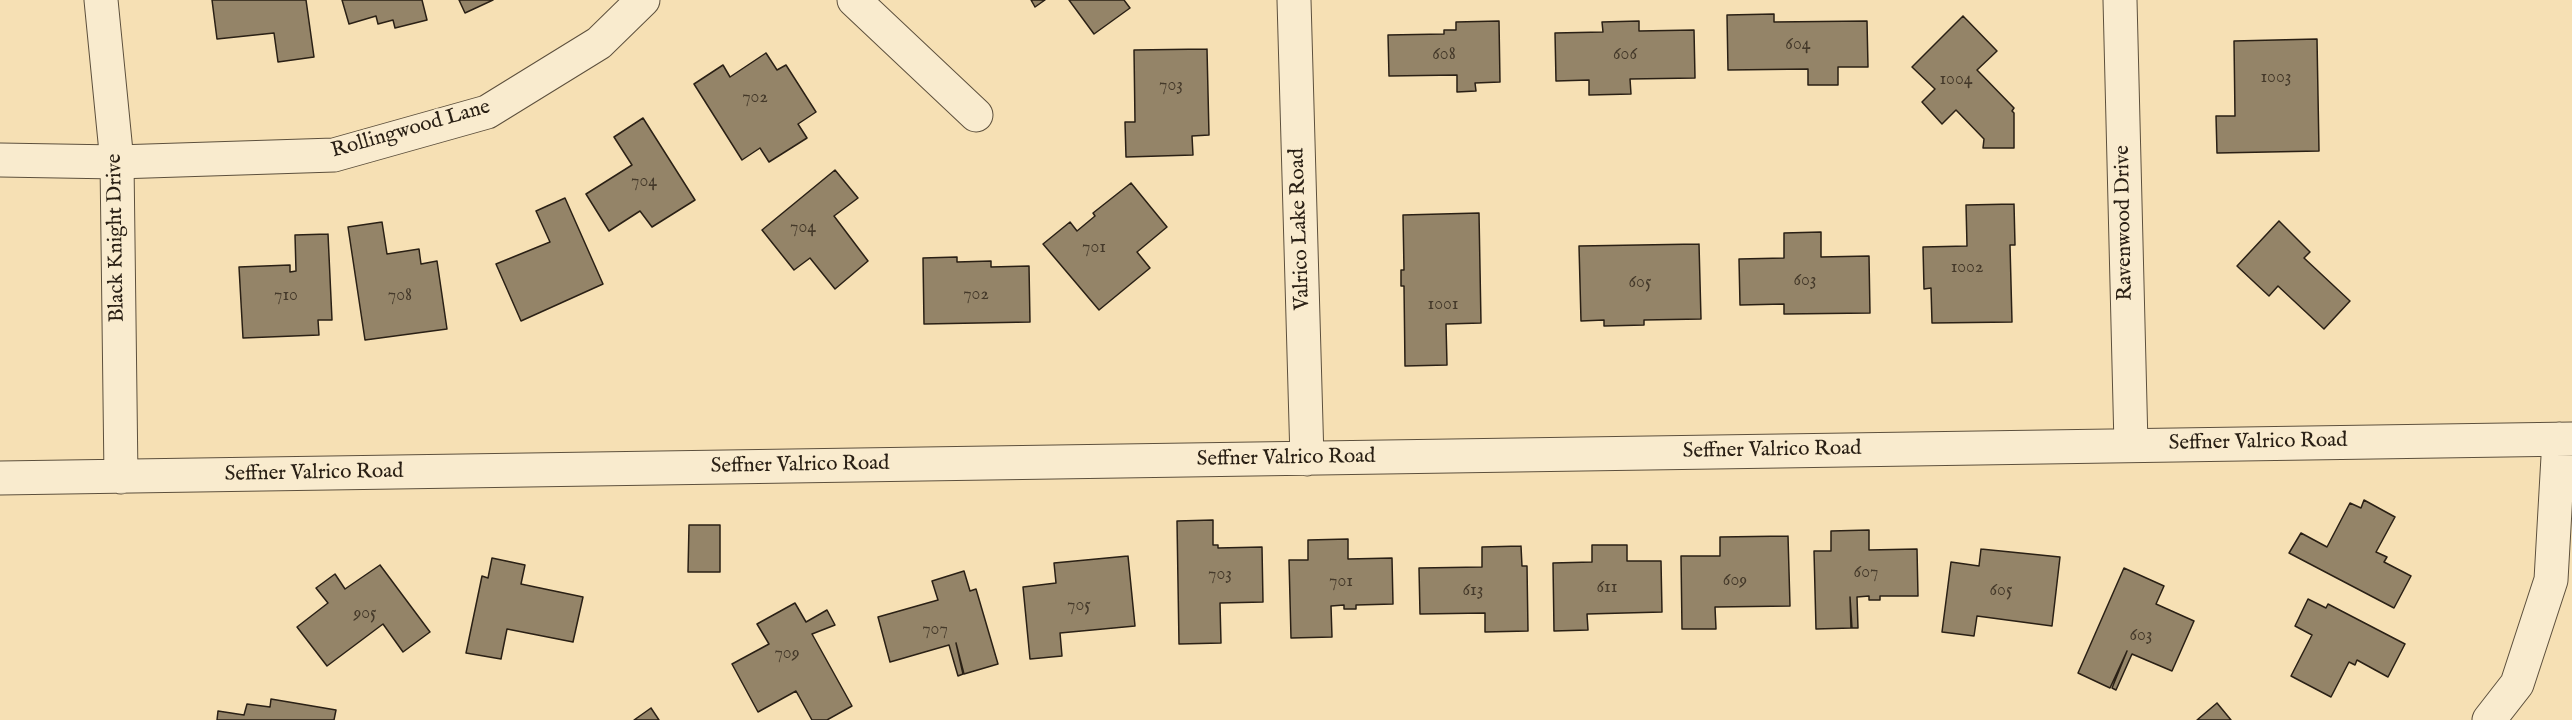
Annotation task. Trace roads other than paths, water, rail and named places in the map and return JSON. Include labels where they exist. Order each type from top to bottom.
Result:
[{"type":"street","name":"Black Knight Drive","points":[[101,0],[117,162],[121,477]]},
{"type":"street","name":"Rollingwood Lane","points":[[0,160],[117,162],[334,155],[487,112],[599,43],[643,0]]},
{"type":"street","points":[[854,0],[976,115]]},
{"type":"street","name":"Valrico Lake Road","points":[[1294,0],[1307,459]]},
{"type":"street","name":"Ravenwood Drive","points":[[2120,0],[2131,445]]},
{"type":"street","points":[[2489,720],[2517,684],[2551,580],[2565,439]]},
{"type":"street","name":"Seffner Valrico Road","points":[[0,478],[2565,439]]}]
